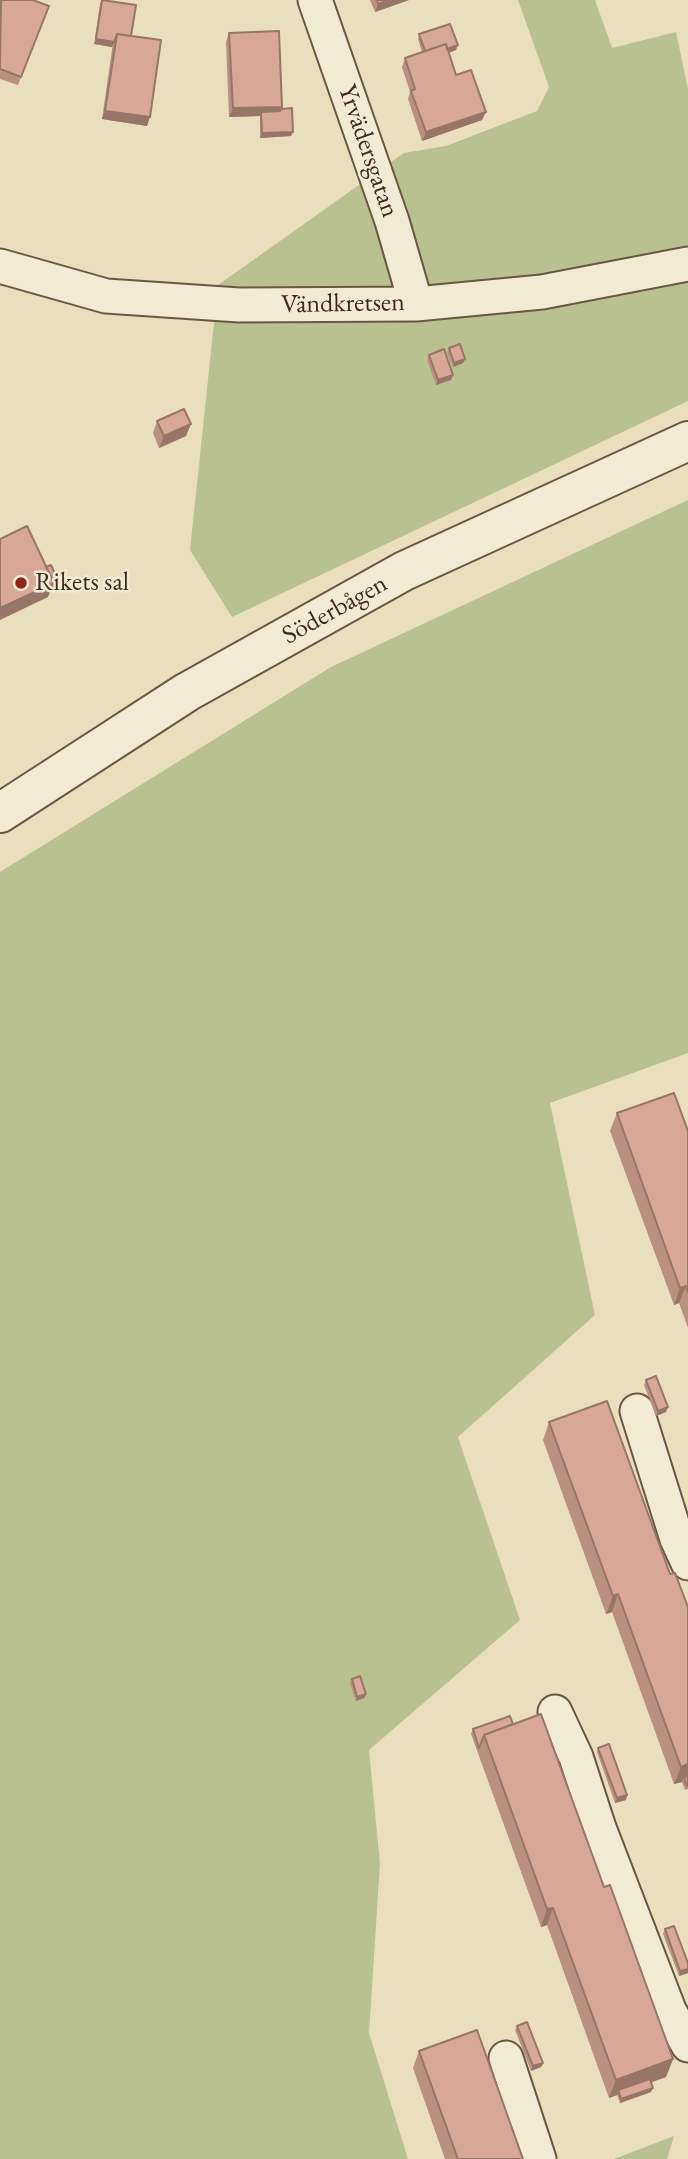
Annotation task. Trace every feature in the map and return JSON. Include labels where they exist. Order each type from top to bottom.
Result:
[{"type":"street","name":"Yrvädersgatan","points":[[316,0],[393,222],[416,304]]},
{"type":"street","name":"Vändkretsen","points":[[0,266],[106,296],[239,305],[416,304],[542,292],[688,264]]},
{"type":"street","name":"Söderbågen","points":[[0,813],[187,692],[404,572],[688,440]]},
{"type":"street","points":[[637,1411],[677,1539],[688,1563]]},
{"type":"street","points":[[555,1712],[576,1757],[599,1828],[669,2010],[688,2045]]},
{"type":"street","points":[[506,2058],[539,2159]]},
{"type":"green space","points":[[518,0],[595,0],[612,48],[676,32],[688,89],[688,401],[232,617],[190,550],[218,285],[404,153],[446,146],[537,111],[549,87]]},
{"type":"green space","points":[[688,500],[688,1053],[550,1103],[595,1315],[458,1437],[520,1620],[369,1750],[380,1864],[369,2033],[408,2159],[0,2159],[0,872],[331,667]]},
{"type":"green space","points":[[674,2136],[667,2159],[614,2159]]},
{"type":"building","points":[[1,0],[33,0],[49,6],[21,77],[0,69]]},
{"type":"building","points":[[102,0],[136,5],[131,36],[117,34],[114,42],[96,39]]},
{"type":"building","points":[[450,24],[458,45],[447,49],[446,44],[425,51],[419,34]]},
{"type":"building","points":[[279,31],[282,107],[233,108],[229,33]]},
{"type":"building","points":[[117,34],[161,40],[150,117],[105,111]]},
{"type":"building","points":[[446,44],[456,75],[471,70],[486,112],[426,132],[411,91],[415,89],[405,58]]},
{"type":"building","points":[[292,108],[293,132],[262,133],[261,112]]},
{"type":"building","points":[[460,344],[465,359],[454,363],[449,348]]},
{"type":"building","points":[[444,349],[453,375],[438,380],[429,355]]},
{"type":"building","points":[[184,409],[191,424],[164,436],[157,421]]},
{"type":"building","name":"Rikets sal","points":[[27,526],[54,583],[0,608],[0,539]]},
{"type":"building","points":[[51,565],[59,583],[53,586],[46,567]]},
{"type":"building","points":[[674,1093],[688,1131],[688,1292],[686,1286],[680,1288],[617,1113]]},
{"type":"building","points":[[656,1376],[668,1407],[658,1411],[646,1380]]},
{"type":"building","points":[[607,1401],[670,1574],[675,1573],[688,1607],[688,1764],[681,1767],[618,1594],[613,1596],[549,1422]]},
{"type":"building","points":[[360,1676],[366,1694],[357,1697],[352,1679]]},
{"type":"building","points":[[541,1714],[604,1887],[610,1885],[673,2059],[616,2080],[553,1908],[547,1909],[484,1735]]},
{"type":"building","points":[[510,1716],[513,1724],[484,1735],[479,1748],[473,1729]]},
{"type":"building","points":[[609,1744],[627,1795],[617,1798],[598,1748]]},
{"type":"building","points":[[674,1926],[688,1963],[688,1969],[680,1971],[665,1929]]},
{"type":"building","points":[[527,2022],[543,2063],[533,2066],[517,2026]]},
{"type":"building","points":[[477,2030],[523,2159],[458,2159],[419,2051]]},
{"type":"building","points":[[650,2079],[653,2088],[621,2099],[618,2090]]},
{"type":"place","name":"Rikets sal","points":[[21,583]]}]
